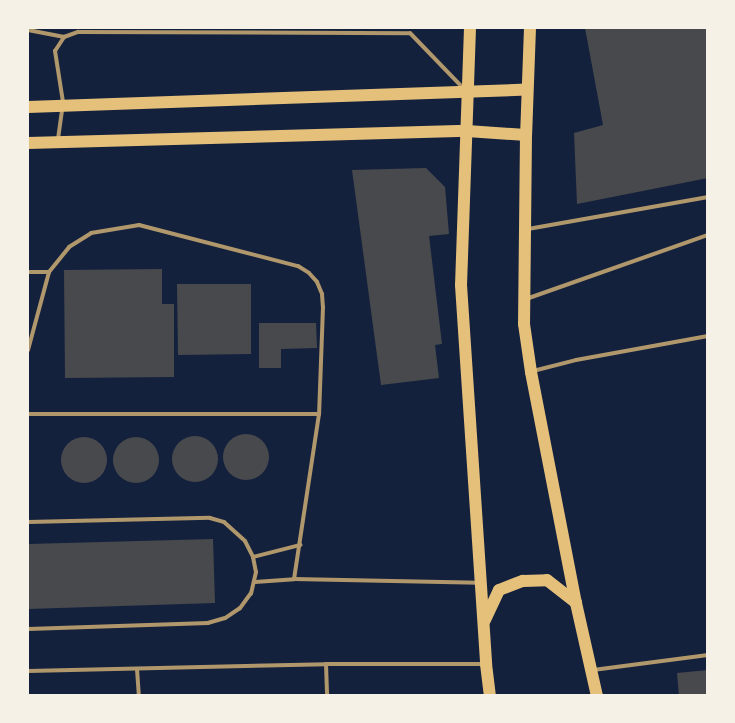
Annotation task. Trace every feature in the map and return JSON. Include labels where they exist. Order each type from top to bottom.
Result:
[{"type":"main road","points":[[470,28],[462,285],[486,664],[490,696]]},
{"type":"main road","points":[[530,28],[524,230],[524,324],[531,372],[576,603],[597,696]]},
{"type":"main road","points":[[28,107],[527,90]]},
{"type":"main road","points":[[28,143],[467,131],[526,134]]},
{"type":"main road","points":[[484,622],[499,590],[524,581],[547,580],[576,603]]},
{"type":"lane","points":[[410,28],[410,33],[467,92]]},
{"type":"lane","points":[[28,30],[64,37],[78,32],[110,31],[410,33]]},
{"type":"lane","points":[[58,142],[63,106],[55,51],[64,37]]},
{"type":"lane","points":[[524,230],[708,197]]},
{"type":"lane","points":[[28,350],[49,272],[69,247],[91,233],[139,225],[298,266],[309,272],[317,282],[322,294],[320,414],[294,579]]},
{"type":"lane","points":[[524,300],[708,235]]},
{"type":"lane","points":[[28,272],[49,272]]},
{"type":"lane","points":[[531,372],[578,360],[708,336]]},
{"type":"lane","points":[[28,414],[320,414]]},
{"type":"lane","points":[[28,522],[210,518],[224,522],[234,529],[245,541],[253,557],[254,582],[251,593],[240,608],[225,618],[208,623],[28,629]]},
{"type":"lane","points":[[253,557],[300,545]]},
{"type":"lane","points":[[254,582],[294,579],[481,583]]},
{"type":"lane","points":[[592,670],[708,656]]},
{"type":"lane","points":[[28,671],[326,664],[486,664]]},
{"type":"lane","points":[[326,664],[327,696]]},
{"type":"lane","points":[[137,669],[139,696]]},
{"type":"building","points":[[585,28],[708,28],[708,178],[577,204],[574,133],[603,125]]},
{"type":"building","points":[[426,168],[445,187],[449,234],[429,236],[442,344],[435,345],[439,378],[381,385],[352,170]]},
{"type":"building","points":[[162,269],[162,304],[174,304],[174,377],[65,378],[64,270]]},
{"type":"building","points":[[177,284],[251,284],[251,354],[178,355]]},
{"type":"building","points":[[259,323],[316,323],[317,348],[281,349],[281,368],[259,368]]},
{"type":"building","points":[[241,434],[251,434],[265,444],[269,457],[265,470],[259,476],[251,480],[241,480],[227,470],[223,462],[223,452],[233,438]]},
{"type":"building","points":[[190,436],[200,436],[214,446],[218,459],[214,472],[208,478],[200,482],[190,482],[176,472],[172,464],[172,454],[182,440]]},
{"type":"building","points":[[79,437],[89,437],[103,447],[107,460],[103,473],[97,479],[89,483],[79,483],[65,473],[61,465],[61,455],[71,441]]},
{"type":"building","points":[[131,437],[141,437],[155,447],[159,460],[155,473],[149,479],[141,483],[131,483],[117,473],[113,465],[113,455],[123,441]]},
{"type":"building","points":[[213,539],[215,603],[28,609],[28,544]]},
{"type":"building","points":[[708,670],[708,696],[679,696],[677,673]]}]
